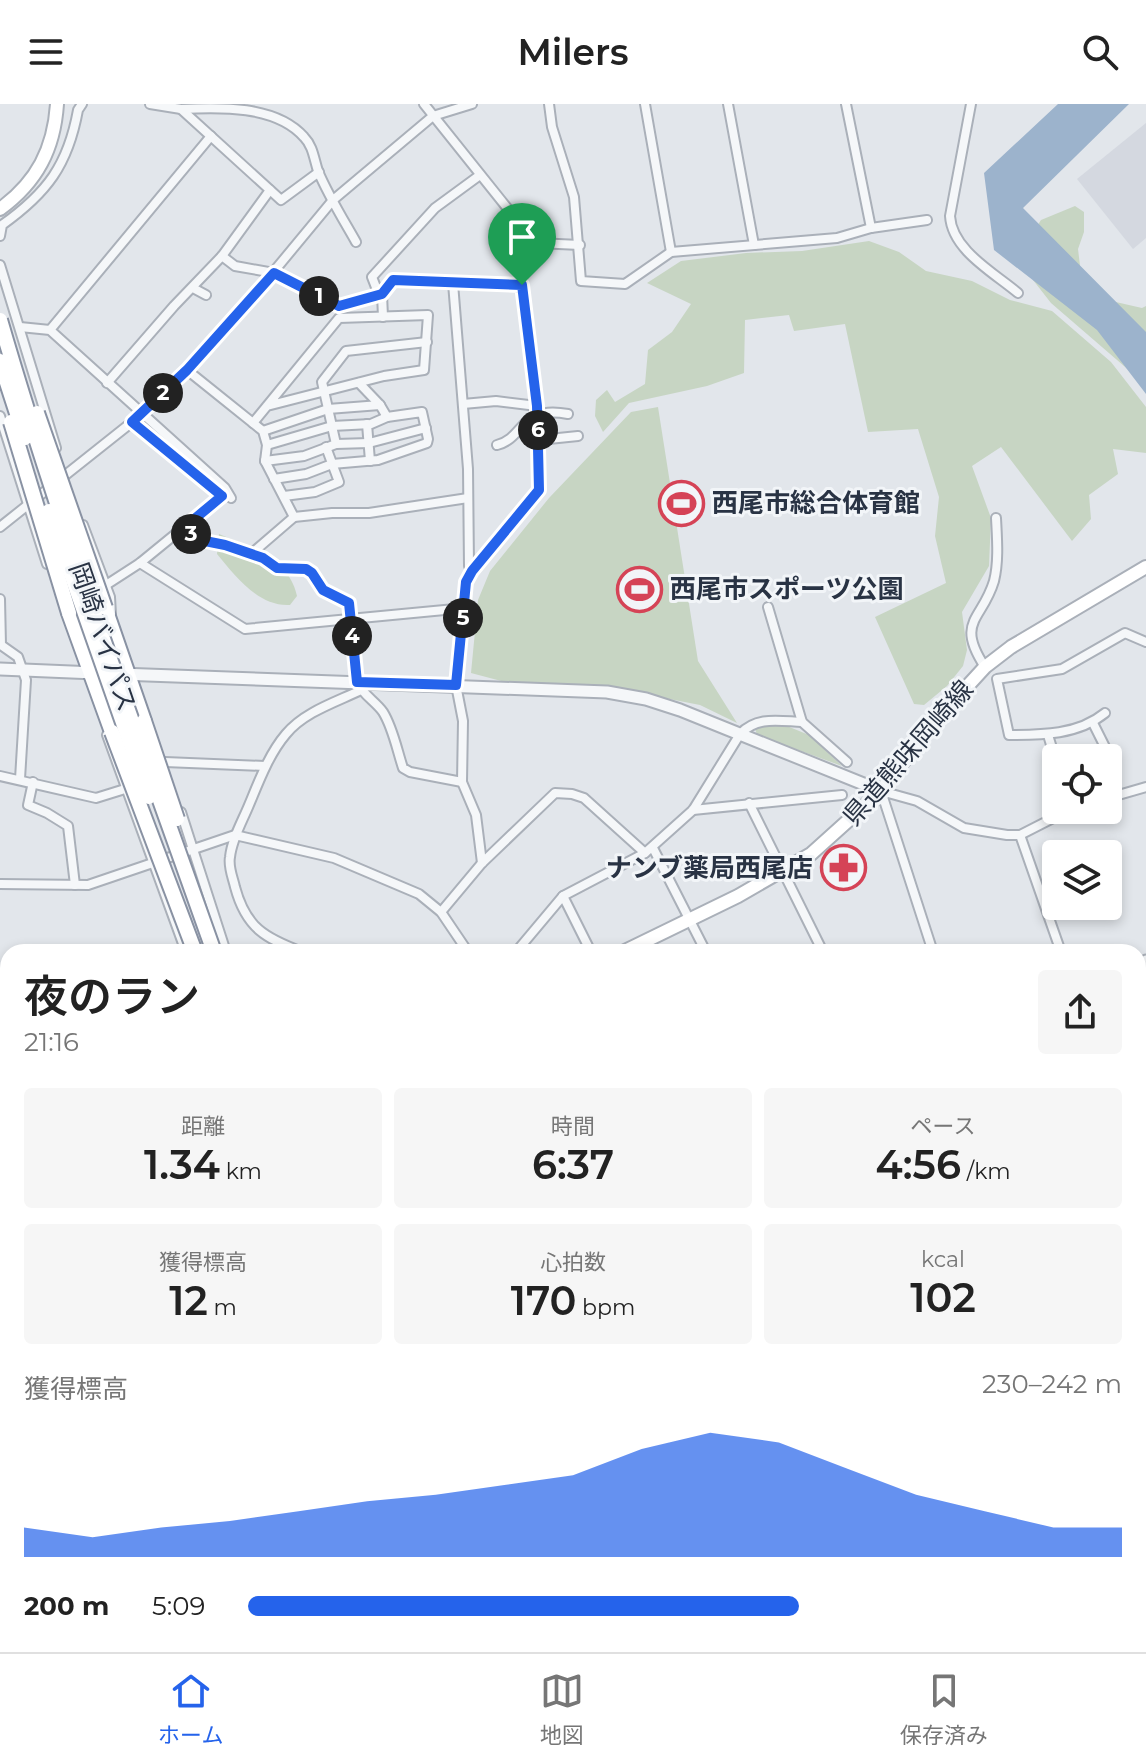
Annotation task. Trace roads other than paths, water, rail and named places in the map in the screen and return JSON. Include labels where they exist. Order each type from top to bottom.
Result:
[{"type":"highway","name":"岡崎バイパス","points":[[0,320],[5,358],[76,591],[201,944]]},
{"type":"highway","name":"岡崎バイパス","points":[[5,358],[213,944]]},
{"type":"highway","points":[[5,358],[18,362],[193,865],[214,944]]},
{"type":"highway","points":[[0,384],[69,613],[192,944]]},
{"type":"main road","points":[[0,209],[25,188],[44,161],[52,139],[57,104]]},
{"type":"main road","name":"県道熊味岡崎線","points":[[639,944],[783,872],[811,854],[881,791],[930,727],[985,667],[1011,647],[1146,567]]},
{"type":"street","points":[[0,236],[2,225],[34,201],[52,180],[65,157],[82,104]]},
{"type":"street","points":[[150,104],[181,109],[231,107]]},
{"type":"street","points":[[220,104],[283,120],[304,136],[356,242]]},
{"type":"street","points":[[424,104],[512,214],[538,410],[539,490],[466,582],[456,685],[463,721],[462,782],[476,815],[482,863]]},
{"type":"street","points":[[0,527],[141,415],[187,370],[274,273],[333,200],[433,116],[472,104]]},
{"type":"street","points":[[549,104],[552,127],[574,197],[581,281],[625,284],[671,252],[837,238],[871,228],[927,220]]},
{"type":"street","points":[[645,104],[671,252]]},
{"type":"street","points":[[728,104],[754,245]]},
{"type":"street","points":[[846,104],[871,228]]},
{"type":"street","points":[[971,104],[950,216],[951,232],[964,248],[1018,293]]},
{"type":"street","points":[[181,109],[281,200],[319,172]]},
{"type":"street","points":[[50,330],[211,136]]},
{"type":"street","points":[[383,317],[380,295],[372,277],[435,208],[480,175]]},
{"type":"street","points":[[107,383],[222,256],[270,190]]},
{"type":"street","points":[[515,242],[580,245]]},
{"type":"street","points":[[222,256],[235,266],[274,273],[339,306],[380,295],[393,280],[522,285]]},
{"type":"street","points":[[0,265],[64,476],[106,585],[112,612],[106,614]]},
{"type":"street","points":[[453,283],[463,404],[469,566],[472,571]]},
{"type":"street","points":[[193,288],[206,295]]},
{"type":"street","points":[[253,423],[339,318],[428,315],[424,370],[267,406]]},
{"type":"street","points":[[20,327],[50,330],[225,488],[231,498]]},
{"type":"street","points":[[284,496],[315,492],[339,482],[332,464],[332,426],[322,382],[346,351],[427,342]]},
{"type":"street","points":[[187,370],[263,431],[267,445],[265,461],[294,517]]},
{"type":"street","points":[[359,383],[387,417]]},
{"type":"street","points":[[463,404],[496,401],[568,414]]},
{"type":"street","points":[[263,431],[328,409],[380,405]]},
{"type":"street","points":[[497,445],[507,442],[538,410]]},
{"type":"street","points":[[267,445],[332,426],[367,424],[387,417],[422,412],[426,428],[427,443],[421,447],[370,461],[332,464],[306,474],[274,479]]},
{"type":"street","points":[[0,416],[64,617],[82,647]]},
{"type":"street","points":[[106,585],[140,563],[222,496],[132,422]]},
{"type":"street","points":[[367,424],[370,461]]},
{"type":"street","points":[[265,461],[304,456],[331,445],[369,443],[426,428]]},
{"type":"street","points":[[539,440],[578,436]]},
{"type":"street","points":[[251,554],[294,517],[369,513],[468,498]]},
{"type":"street","points":[[985,667],[974,650],[971,625],[978,609],[985,603],[995,577],[996,518]]},
{"type":"street","points":[[186,526],[195,539],[263,558],[277,568],[296,567],[312,573],[323,590],[349,603],[359,686],[381,709],[388,722],[403,768],[462,782]]},
{"type":"street","points":[[140,563],[245,629],[455,609]]},
{"type":"street","points":[[0,599],[1,645],[18,657],[26,680],[20,779]]},
{"type":"street","points":[[768,607],[802,722],[847,762]]},
{"type":"street","points":[[1105,713],[1093,723],[1048,735],[1009,735],[997,679],[1062,669],[1125,633],[1146,642]]},
{"type":"street","points":[[0,669],[359,686],[456,685],[607,692],[668,706],[881,791],[917,801],[964,828],[1020,835],[1042,824]]},
{"type":"street","points":[[282,944],[265,937],[241,908],[229,861],[235,835],[265,766],[285,734],[359,686]]},
{"type":"street","points":[[137,700],[145,708],[165,762],[224,944]]},
{"type":"street","points":[[523,944],[563,896],[649,851],[693,810],[749,724],[773,720],[802,722]]},
{"type":"street","points":[[1093,723],[1104,744]]},
{"type":"street","points":[[111,728],[106,735],[183,944]]},
{"type":"street","points":[[1048,735],[1051,744]]},
{"type":"street","points":[[165,762],[265,766]]},
{"type":"street","points":[[0,776],[96,798],[125,789]]},
{"type":"street","points":[[33,782],[28,805],[68,826],[75,885]]},
{"type":"street","points":[[1122,794],[1146,787]]},
{"type":"street","points":[[881,791],[930,944]]},
{"type":"street","points":[[441,912],[482,863],[555,793],[572,794],[584,798],[649,851],[702,944]]},
{"type":"street","points":[[693,810],[842,795]]},
{"type":"street","points":[[749,803],[819,944]]},
{"type":"street","points":[[0,884],[88,885],[235,835],[334,858],[419,894],[441,912],[463,944]]},
{"type":"street","points":[[1020,835],[1058,944]]},
{"type":"street","points":[[563,896],[587,944]]},
{"type":"water","points":[[1058,104],[1129,104],[1023,208],[1146,332],[1146,394],[1097,330],[994,250],[984,173]]},
{"type":"place","name":"西尾市総合体育館","points":[[681,503]]},
{"type":"place","name":"西尾市スポーツ公園","points":[[639,589]]},
{"type":"place","name":"ナンブ薬局西尾店","points":[[844,868]]}]
